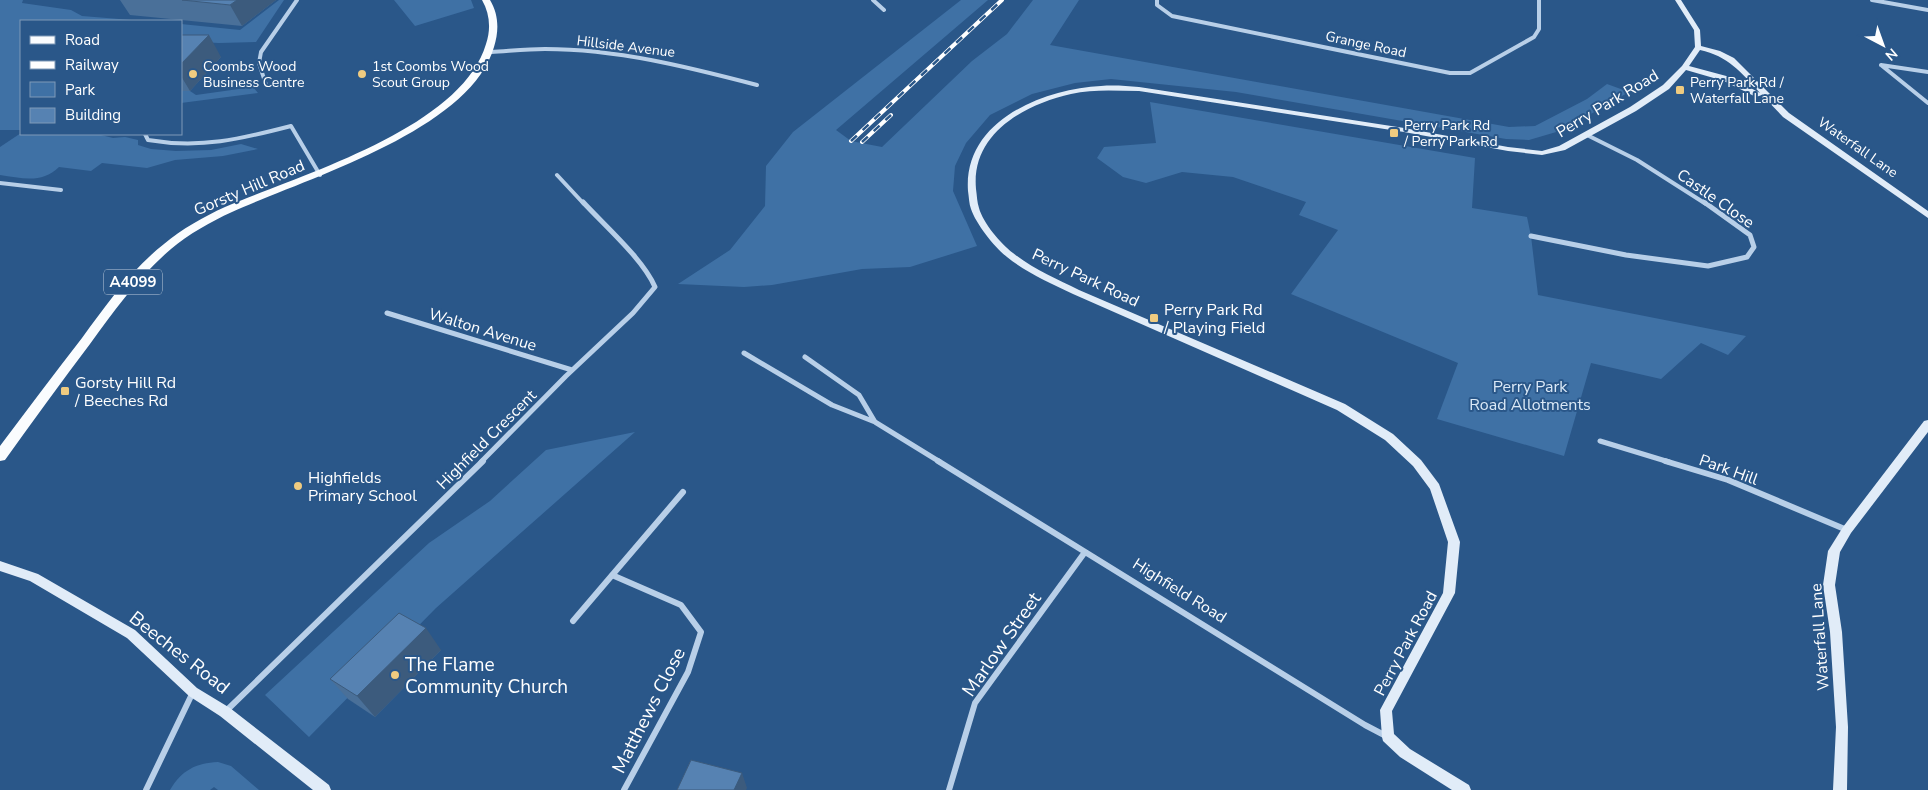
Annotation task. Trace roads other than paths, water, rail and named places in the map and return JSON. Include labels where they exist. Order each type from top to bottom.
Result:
[{"type":"main road","name":"Gorsty Hill Road","points":[[0,456],[111,307],[162,251],[186,233],[216,215],[320,174],[379,147],[432,114],[457,95],[491,52],[494,28],[492,13],[486,0]]},
{"type":"street","points":[[266,85],[259,62],[261,52],[297,0]]},
{"type":"street","points":[[873,0],[884,10]]},
{"type":"street","name":"Grange Road","points":[[1157,0],[1157,5],[1172,16],[1450,73],[1470,73],[1534,37],[1539,29],[1539,0]]},
{"type":"street","points":[[1678,0],[1697,30],[1698,47]]},
{"type":"street","points":[[1872,0],[1928,10]]},
{"type":"street","name":"Perry Park Road","points":[[1388,737],[1386,710],[1449,593],[1454,542],[1435,487],[1417,463],[1389,437],[1341,407],[1076,292],[1020,263],[994,239],[975,210],[972,176],[974,163],[980,148],[991,132],[1010,116],[1030,105],[1048,98],[1101,88],[1139,89],[1404,130],[1522,151],[1552,152],[1587,135],[1666,87],[1685,67],[1698,47]]},
{"type":"street","name":"Waterfall Lane","points":[[1698,47],[1716,52],[1733,60],[1772,104]]},
{"type":"street","name":"Hillside Avenue","points":[[491,52],[554,49],[650,58],[684,65],[757,85]]},
{"type":"street","points":[[1928,72],[1880,65],[1928,103]]},
{"type":"street","name":"Waterfall Lane","points":[[1685,67],[1727,79],[1750,89],[1928,215]]},
{"type":"street","points":[[146,135],[148,140],[194,146],[224,143],[291,126],[320,174]]},
{"type":"street","name":"Castle Close","points":[[1531,236],[1626,255],[1708,266],[1747,256],[1754,247],[1750,236],[1699,199],[1637,160],[1587,135]]},
{"type":"street","name":"Highfield Crescent","points":[[225,712],[489,456],[572,370],[645,302],[655,287],[652,280],[628,250],[557,175]]},
{"type":"street","points":[[0,184],[61,190]]},
{"type":"street","name":"Walton Avenue","points":[[386,313],[572,370]]},
{"type":"street","name":"Highfield Road","points":[[744,353],[832,405],[875,422],[1365,725],[1388,737],[1405,753],[1464,790]]},
{"type":"street","points":[[805,357],[859,395],[875,422]]},
{"type":"street","name":"Waterfall Lane","points":[[1840,790],[1842,727],[1836,632],[1829,584],[1834,551],[1847,530],[1928,424]]},
{"type":"street","name":"Park Hill","points":[[1600,441],[1728,480],[1847,530]]},
{"type":"street","points":[[573,621],[683,492]]},
{"type":"street","name":"Marlow Street","points":[[949,790],[975,703],[1085,552]]},
{"type":"street","name":"Beeches Road","points":[[0,566],[34,577],[131,634],[194,692],[225,712],[324,790]]},
{"type":"street","name":"Matthews Close","points":[[612,576],[681,605],[701,632],[688,672],[624,790]]},
{"type":"street","points":[[146,790],[194,692]]},
{"type":"railway","points":[[851,141],[1002,0]]},
{"type":"railway","points":[[862,142],[891,115]]},
{"type":"place","name":"Coombs Wood Business Centre","points":[[193,74]]},
{"type":"place","name":"1st Coombs Wood Scout Group","points":[[362,74]]},
{"type":"place","name":"Perry Park Rd / Waterfall Lane","points":[[1680,90]]},
{"type":"place","name":"Perry Park Rd / Perry Park Rd","points":[[1394,133]]},
{"type":"place","name":"Perry Park Rd / Playing Field","points":[[1154,318]]},
{"type":"place","name":"Gorsty Hill Rd / Beeches Rd","points":[[65,391]]},
{"type":"place","name":"Highfields Primary School","points":[[298,486]]},
{"type":"place","name":"The Flame Community Church","points":[[395,675]]},
{"type":"park label","name":"Perry Park Road Allotments","points":[[1530,395]]}]
